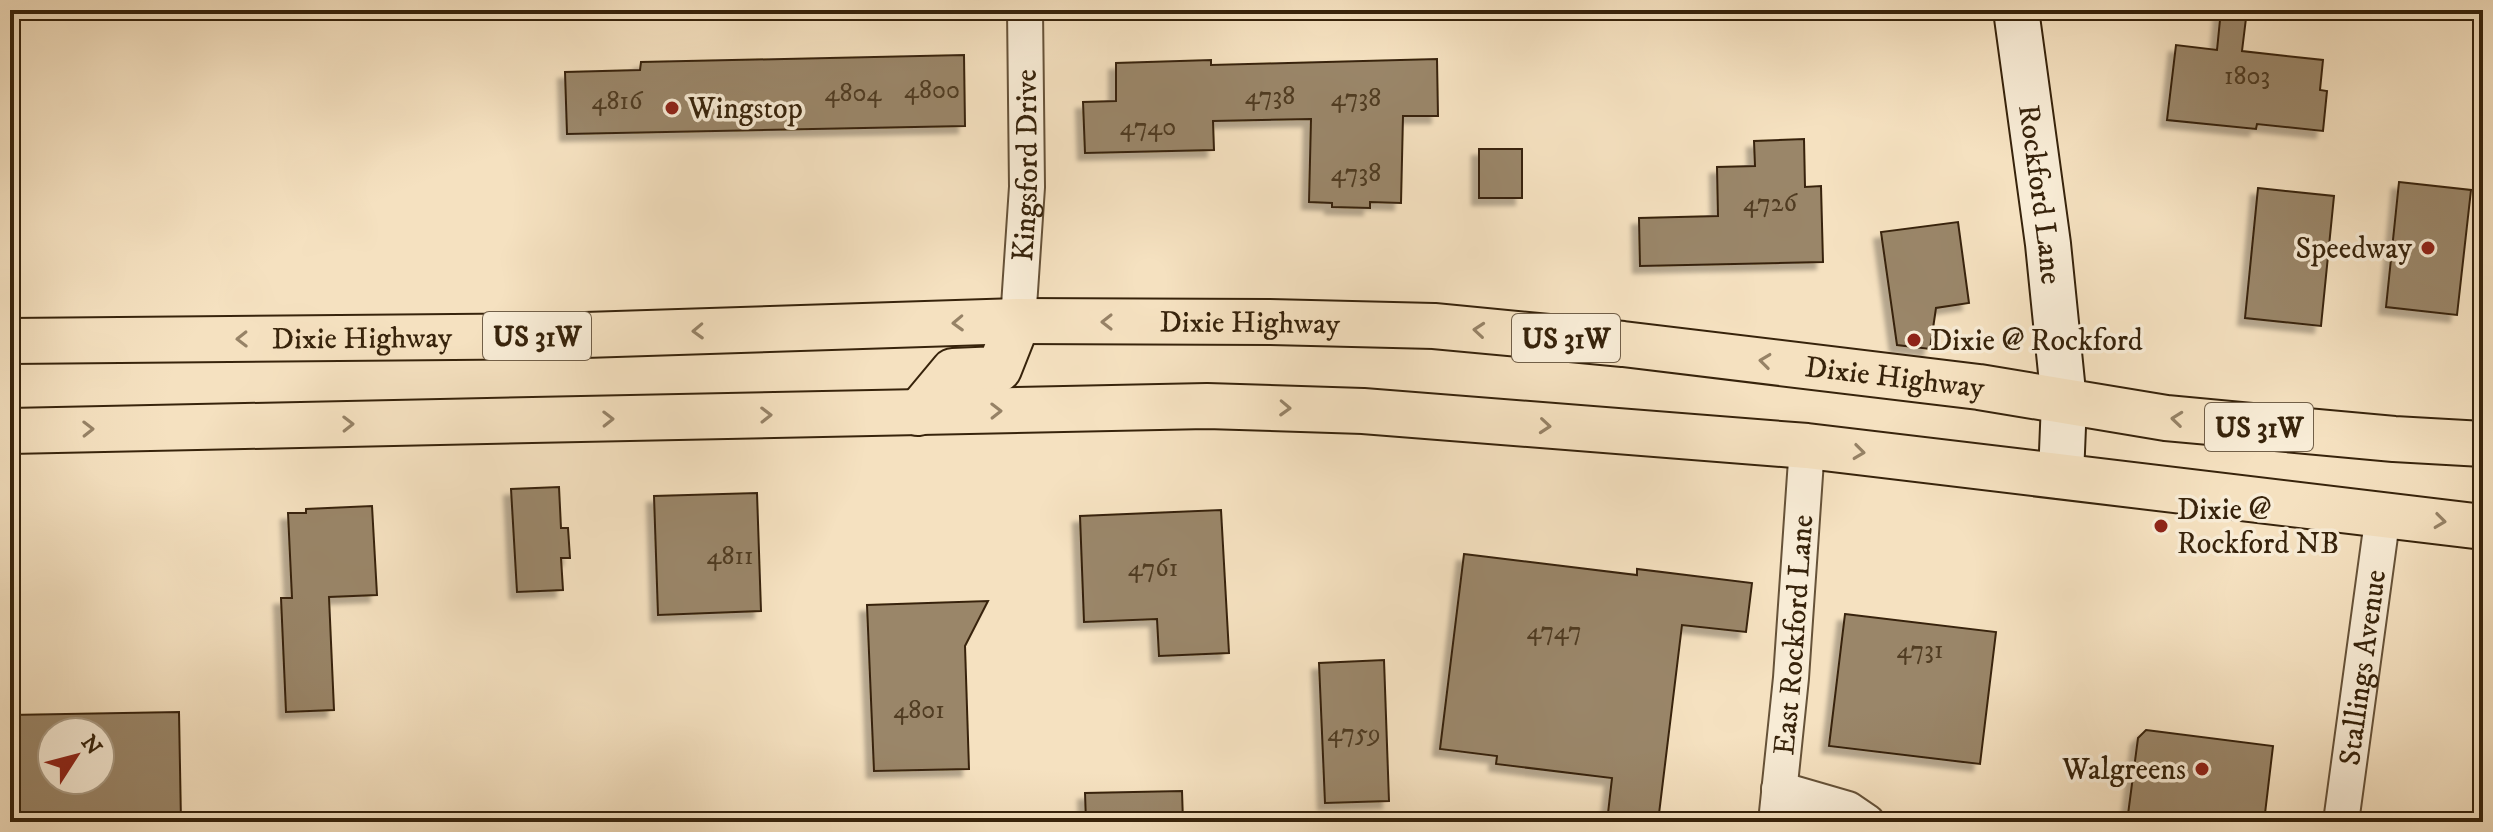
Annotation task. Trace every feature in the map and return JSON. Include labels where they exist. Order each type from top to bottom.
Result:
[{"type":"main road","name":"Rockford Lane","points":[[2016,10],[2048,244],[2064,402],[2061,476]]},
{"type":"main road","name":"Dixie Highway","points":[[10,341],[554,336],[1018,321],[1284,322],[1474,329],[1979,387],[2213,423],[2483,444]]},
{"type":"main road","points":[[918,413],[953,371],[999,369],[1018,321]]},
{"type":"main road","name":"US 31W","points":[[10,431],[1192,406],[1363,411],[1807,446],[2483,527]]},
{"type":"street","name":"Kingsford Drive","points":[[1018,321],[1027,187],[1025,10]]},
{"type":"street","name":"East Rockford Lane","points":[[1777,806],[1791,678],[1807,446]]},
{"type":"street","name":"Stallings Avenue","points":[[2341,822],[2383,514]]},
{"type":"street","points":[[1777,806],[1848,809],[1867,822]]},
{"type":"building","points":[[2221,10],[2247,10],[2242,51],[2323,60],[2320,90],[2327,91],[2323,131],[2257,124],[2256,129],[2167,120],[2176,45],[2217,50]]},
{"type":"building","points":[[964,55],[965,126],[567,134],[565,72],[640,70],[641,62]]},
{"type":"building","points":[[1437,59],[1438,116],[1403,116],[1401,203],[1370,202],[1370,208],[1332,207],[1332,203],[1309,202],[1311,119],[1213,121],[1214,150],[1085,153],[1083,102],[1116,101],[1116,63],[1211,60],[1211,65]]},
{"type":"building","points":[[1804,139],[1805,187],[1821,186],[1823,262],[1640,266],[1639,218],[1718,216],[1717,167],[1755,166],[1754,141]]},
{"type":"building","points":[[1479,149],[1522,149],[1522,198],[1479,198]]},
{"type":"building","points":[[2399,182],[2471,190],[2457,315],[2386,307]]},
{"type":"building","points":[[2258,188],[2334,196],[2321,326],[2245,318]]},
{"type":"building","points":[[1958,222],[1969,303],[1936,308],[1930,349],[1897,345],[1881,232]]},
{"type":"building","points":[[559,487],[561,528],[568,528],[570,558],[561,558],[563,590],[517,592],[511,489]]},
{"type":"building","points":[[757,493],[761,611],[658,615],[654,496]]},
{"type":"building","points":[[372,506],[377,595],[329,597],[334,710],[286,712],[281,598],[292,598],[288,513],[306,513],[306,509]]},
{"type":"building","points":[[1221,510],[1229,653],[1159,656],[1157,619],[1084,622],[1080,516]]},
{"type":"building","points":[[1464,554],[1637,575],[1637,569],[1752,583],[1746,632],[1682,625],[1658,822],[1607,822],[1612,778],[1496,764],[1497,756],[1440,749]]},
{"type":"building","points":[[988,601],[965,646],[969,769],[874,771],[867,605]]},
{"type":"building","points":[[1845,614],[1996,632],[1980,764],[1829,746]]},
{"type":"building","points":[[1384,660],[1389,801],[1325,803],[1319,663]]},
{"type":"building","points":[[179,712],[181,822],[10,822],[10,715]]},
{"type":"building","name":"Walgreens","points":[[2146,730],[2273,746],[2264,822],[2127,822],[2138,738]]},
{"type":"building","points":[[1182,791],[1183,822],[1086,822],[1085,793]]},
{"type":"place","name":"Wingstop","points":[[672,108]]},
{"type":"place","name":"Speedway","points":[[2428,248]]},
{"type":"place","name":"Dixie @ Rockford","points":[[1914,340]]},
{"type":"place","name":"Dixie @ Rockford NB","points":[[2161,526]]},
{"type":"place","name":"Walgreens","points":[[2202,769]]}]
